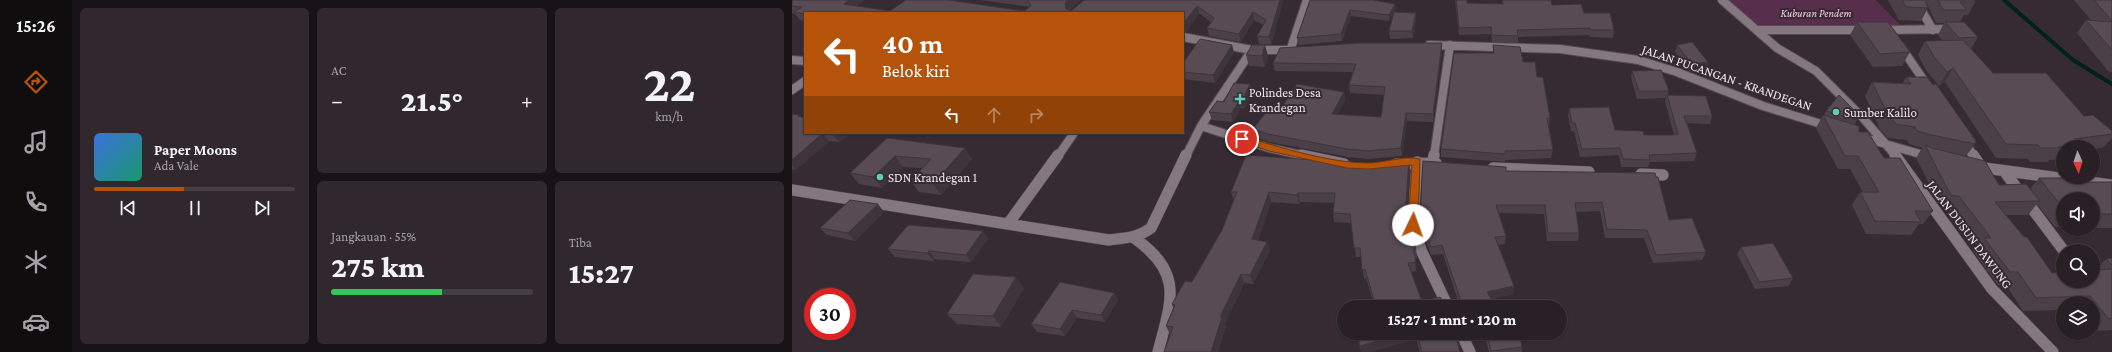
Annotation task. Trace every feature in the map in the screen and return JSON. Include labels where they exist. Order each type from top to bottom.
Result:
[{"type":"street","points":[[1290,51],[1307,0]]},
{"type":"street","name":"JALAN DUSUN DAWUNG","points":[[1722,0],[1777,48],[1816,71],[1888,145],[1992,290],[2053,352]]},
{"type":"street","points":[[1919,0],[1923,13],[1934,30]]},
{"type":"street","points":[[1757,30],[1961,29]]},
{"type":"street","points":[[1890,30],[1934,96]]},
{"type":"street","points":[[1184,37],[1252,50],[1305,50]]},
{"type":"street","name":"JALAN PUCANGAN - KRANDEGAN","points":[[1419,44],[1509,47],[1614,56],[1640,61],[1742,98],[1838,130]]},
{"type":"street","points":[[1433,162],[1450,45]]},
{"type":"street","points":[[792,190],[1109,240],[1133,237],[1143,234],[1151,228],[1201,126],[1252,50]]},
{"type":"street","points":[[792,60],[804,62]]},
{"type":"street","points":[[792,90],[804,82]]},
{"type":"street","points":[[1201,126],[1269,148],[1354,165]]},
{"type":"street","points":[[1956,129],[1982,168]]},
{"type":"street","points":[[1008,224],[1073,134]]},
{"type":"street","points":[[1852,134],[1942,159]]},
{"type":"street","points":[[1417,162],[1413,225],[1421,250],[1445,300]]},
{"type":"street","points":[[1389,164],[1433,162],[1449,164]]},
{"type":"street","points":[[1965,165],[2112,185]]},
{"type":"street","points":[[1480,166],[1599,173]]},
{"type":"street","points":[[2004,171],[2059,244]]},
{"type":"street","points":[[1631,174],[1663,175]]},
{"type":"street","points":[[1133,237],[1150,248],[1167,270],[1170,300],[1158,352]]},
{"type":"street","points":[[1464,340],[1470,352]]},
{"type":"green space","name":"Kuburan Pendem","points":[[1730,0],[1876,0],[1901,26],[1757,27]]},
{"type":"building","points":[[792,0],[849,0],[844,4],[890,11],[906,0],[949,0],[1024,11],[1031,6],[1027,0],[1068,0],[1065,3],[1066,9],[1071,11],[1084,0],[1280,0],[1269,37],[1257,36],[1266,20],[1253,12],[1239,34],[1207,28],[1214,18],[1197,6],[1184,23],[1184,12],[804,12],[804,14],[794,12],[802,7],[792,6]]},
{"type":"building","points":[[1310,0],[1373,0],[1395,4],[1389,15],[1350,10],[1341,34],[1297,38]]},
{"type":"building","points":[[1456,0],[1467,0],[1467,3],[1503,4],[1502,0],[1551,0],[1552,5],[1581,4],[1584,13],[1610,13],[1614,30],[1591,30],[1590,28],[1517,30],[1518,36],[1492,35],[1491,27],[1459,28]]},
{"type":"building","points":[[1902,0],[1925,0],[1928,8],[1906,7]]},
{"type":"building","points":[[1938,0],[1974,0],[1975,2],[1960,2],[1967,10],[1943,10]]},
{"type":"building","points":[[2094,0],[2112,0],[2112,21]]},
{"type":"building","points":[[1394,12],[1416,13],[1412,31],[1389,31]]},
{"type":"building","points":[[2086,20],[2112,22],[2112,50]]},
{"type":"building","points":[[1857,22],[1888,22],[1910,52],[1880,54]]},
{"type":"building","points":[[1945,22],[1964,22],[1978,37],[1959,38]]},
{"type":"building","points":[[1200,39],[1232,45],[1213,75],[1184,72],[1184,62]]},
{"type":"building","points":[[1963,40],[1993,73],[2046,73],[2084,116],[2093,115],[2112,131],[2112,134],[2074,139],[2075,140],[2056,140],[2056,148],[2041,148],[2038,145],[2006,144],[1953,68],[1947,72],[1934,57],[1925,41]]},
{"type":"building","points":[[1692,42],[1708,62],[1692,64],[1677,45]]},
{"type":"building","points":[[1361,43],[1442,43],[1433,114],[1406,113],[1401,148],[1367,151],[1347,149],[1268,134],[1253,129],[1268,110],[1278,113],[1297,84],[1344,92],[1332,114],[1381,117],[1385,87],[1349,85],[1356,64],[1273,63],[1280,48]]},
{"type":"building","points":[[1252,45],[1265,45],[1262,56],[1246,55]]},
{"type":"building","points":[[1493,45],[1520,47],[1523,62],[1535,62],[1537,77],[1543,77],[1550,118],[1547,118],[1553,150],[1505,151],[1505,154],[1441,149],[1454,53],[1494,53]]},
{"type":"building","points":[[1661,70],[1669,91],[1639,91],[1632,71]]},
{"type":"building","points":[[1906,77],[1927,77],[1933,85],[1936,84],[1976,141],[1975,144],[1932,135],[1917,131],[1915,127],[1896,124],[1888,115],[1872,82],[1911,84]]},
{"type":"building","points":[[1234,83],[1250,84],[1242,101],[1239,101],[1231,114],[1209,112],[1217,101],[1224,102]]},
{"type":"building","points":[[1667,95],[1706,96],[1712,116],[1684,116],[1697,153],[1649,155],[1650,160],[1623,159],[1620,148],[1582,149],[1575,123],[1572,123],[1569,108],[1609,107],[1615,130],[1643,131],[1644,135],[1678,134]]},
{"type":"building","points":[[1839,95],[1858,114],[1857,120],[1826,111]]},
{"type":"building","points":[[792,114],[804,118],[804,134],[822,134],[792,160]]},
{"type":"building","points":[[1823,115],[1859,126],[1859,132],[1868,132],[1884,158],[1900,158],[1933,211],[1915,211],[1921,222],[1875,221],[1860,192],[1879,192],[1858,156],[1845,156]]},
{"type":"building","points":[[887,138],[965,148],[933,184],[911,181],[931,159],[895,156],[873,177],[850,173]]},
{"type":"building","points":[[1925,145],[1985,161],[1999,185],[2026,184],[2040,201],[1995,202],[2024,237],[2027,237],[2052,273],[2056,273],[2056,288],[2100,288],[2100,270],[2112,269],[2112,318],[2109,319],[2100,308],[2100,296],[2056,296],[2056,297],[2036,298],[2018,272],[2010,272],[1984,238],[1991,238],[1959,196],[1953,196],[1948,190]]},
{"type":"building","points":[[1246,155],[1366,164],[1409,160],[1405,216],[1416,248],[1413,249],[1416,262],[1408,263],[1421,300],[1374,300],[1365,269],[1362,270],[1360,248],[1354,248],[1350,214],[1333,213],[1335,193],[1298,193],[1297,195],[1269,192],[1252,239],[1267,242],[1250,275],[1241,274],[1220,317],[1222,317],[1211,352],[1164,352],[1173,327],[1166,326],[1175,305],[1172,304],[1185,281],[1192,282],[1222,230],[1237,192],[1231,192]]},
{"type":"building","points":[[1423,161],[1506,167],[1506,171],[1655,173],[1656,177],[1658,177],[1669,220],[1692,218],[1706,252],[1656,255],[1647,230],[1607,229],[1602,202],[1575,203],[1579,233],[1548,233],[1545,205],[1496,205],[1506,236],[1495,237],[1514,286],[1487,292],[1492,300],[1461,300],[1442,245],[1431,247],[1420,215]]},
{"type":"building","points":[[2039,178],[2056,178],[2056,184],[2100,184],[2100,182],[2112,182],[2112,214],[2100,214],[2100,192],[2056,192],[2056,199]]},
{"type":"building","points":[[850,200],[878,204],[848,233],[820,228]]},
{"type":"building","points":[[908,225],[983,231],[966,255],[888,249]]},
{"type":"building","points":[[1773,243],[1793,278],[1759,282],[1741,247]]},
{"type":"building","points":[[2112,258],[2112,265],[2106,259]]},
{"type":"building","points":[[973,274],[1016,277],[993,316],[947,314]]},
{"type":"building","points":[[1060,282],[1114,293],[1101,315],[1072,310],[1060,329],[1031,324]]},
{"type":"building","points":[[1440,297],[1442,300],[1429,300]]},
{"type":"building","points":[[1359,340],[1381,340],[1360,346]]},
{"type":"building","points":[[1419,340],[1457,340],[1460,352],[1422,352]]},
{"type":"building","points":[[1489,340],[1520,340],[1522,347],[1491,351]]},
{"type":"waterway","points":[[2004,0],[2073,60],[2112,84]]},
{"type":"place","name":"Polindes Desa Krandegan","points":[[1240,99]]},
{"type":"place","name":"Sumber Kalilo","points":[[1836,112]]},
{"type":"place","name":"SDN Krandegan 1","points":[[880,177]]},
{"type":"route","points":[[1242,139],[1269,148],[1347,164],[1368,166],[1417,162],[1413,225]]}]
